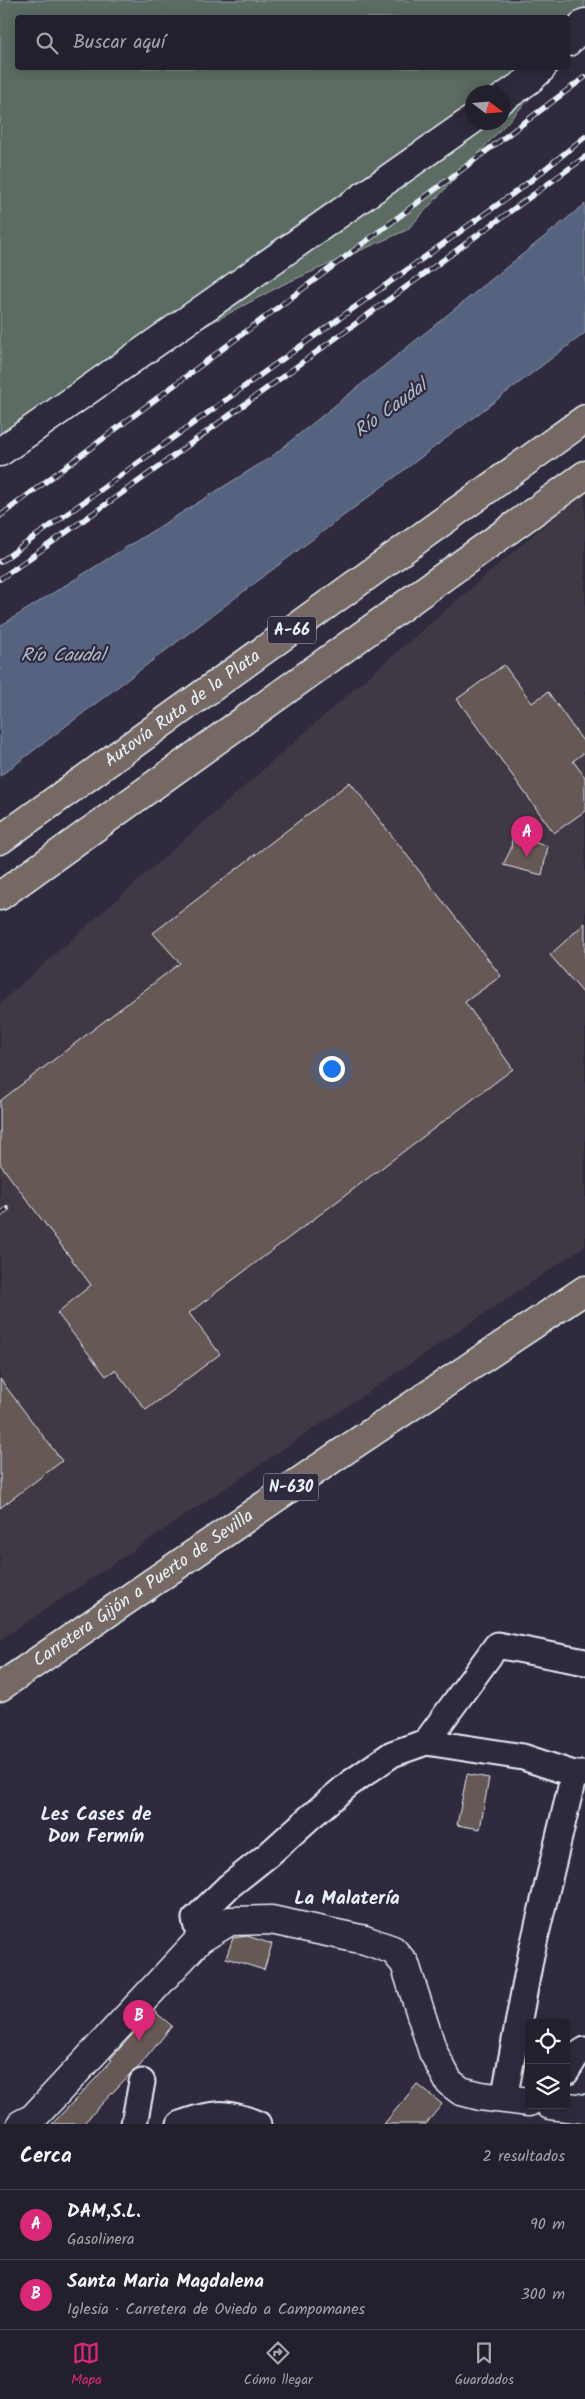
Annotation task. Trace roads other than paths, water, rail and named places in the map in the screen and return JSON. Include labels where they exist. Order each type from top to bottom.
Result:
[{"type":"highway","name":"Autovía Ruta de la Plata","points":[[0,840],[585,419]]},
{"type":"highway","name":"A-66","points":[[0,896],[585,475]]},
{"type":"highway","name":"Carretera Gijón a Puerto de Sevilla","points":[[0,1686],[326,1462],[585,1290]]},
{"type":"street","points":[[570,40],[585,22]]},
{"type":"street","points":[[510,93],[540,70]]},
{"type":"street","points":[[0,452],[465,125]]},
{"type":"street","points":[[426,1742],[497,1645],[585,1662]]},
{"type":"street","points":[[21,2124],[33,2118],[200,1938],[230,1922],[271,1920],[365,1940],[393,1950],[405,1964],[433,2052],[449,2082],[461,2091],[516,2101],[531,1955],[580,1774],[523,1757],[426,1742],[392,1754],[349,1784],[229,1886],[195,1919],[200,1938]]},
{"type":"street","points":[[570,2066],[576,2056],[585,2050]]},
{"type":"street","points":[[134,2124],[142,2082]]},
{"type":"street","points":[[570,2107],[585,2109]]},
{"type":"street","points":[[551,2109],[552,2124]]},
{"type":"street","points":[[180,2124],[209,2114],[234,2114],[258,2124]]},
{"type":"water","name":"Río Caudal","points":[[585,204],[585,333],[0,776],[0,626],[271,457]]},
{"type":"railway","points":[[0,516],[585,77]]},
{"type":"railway","points":[[0,562],[525,185],[585,137]]},
{"type":"railway","points":[[0,579],[139,481],[585,157]]},
{"type":"railway","points":[[0,1215],[7,1209]]},
{"type":"place","name":"DAM,S.L.","points":[[527,857]]},
{"type":"place","name":"Santa Maria Magdalena","points":[[139,2041]]},
{"type":"district","name":"Les Cases de Don Fermín","points":[[96,1826]]},
{"type":"district","name":"La Malatería","points":[[347,1899]]}]
